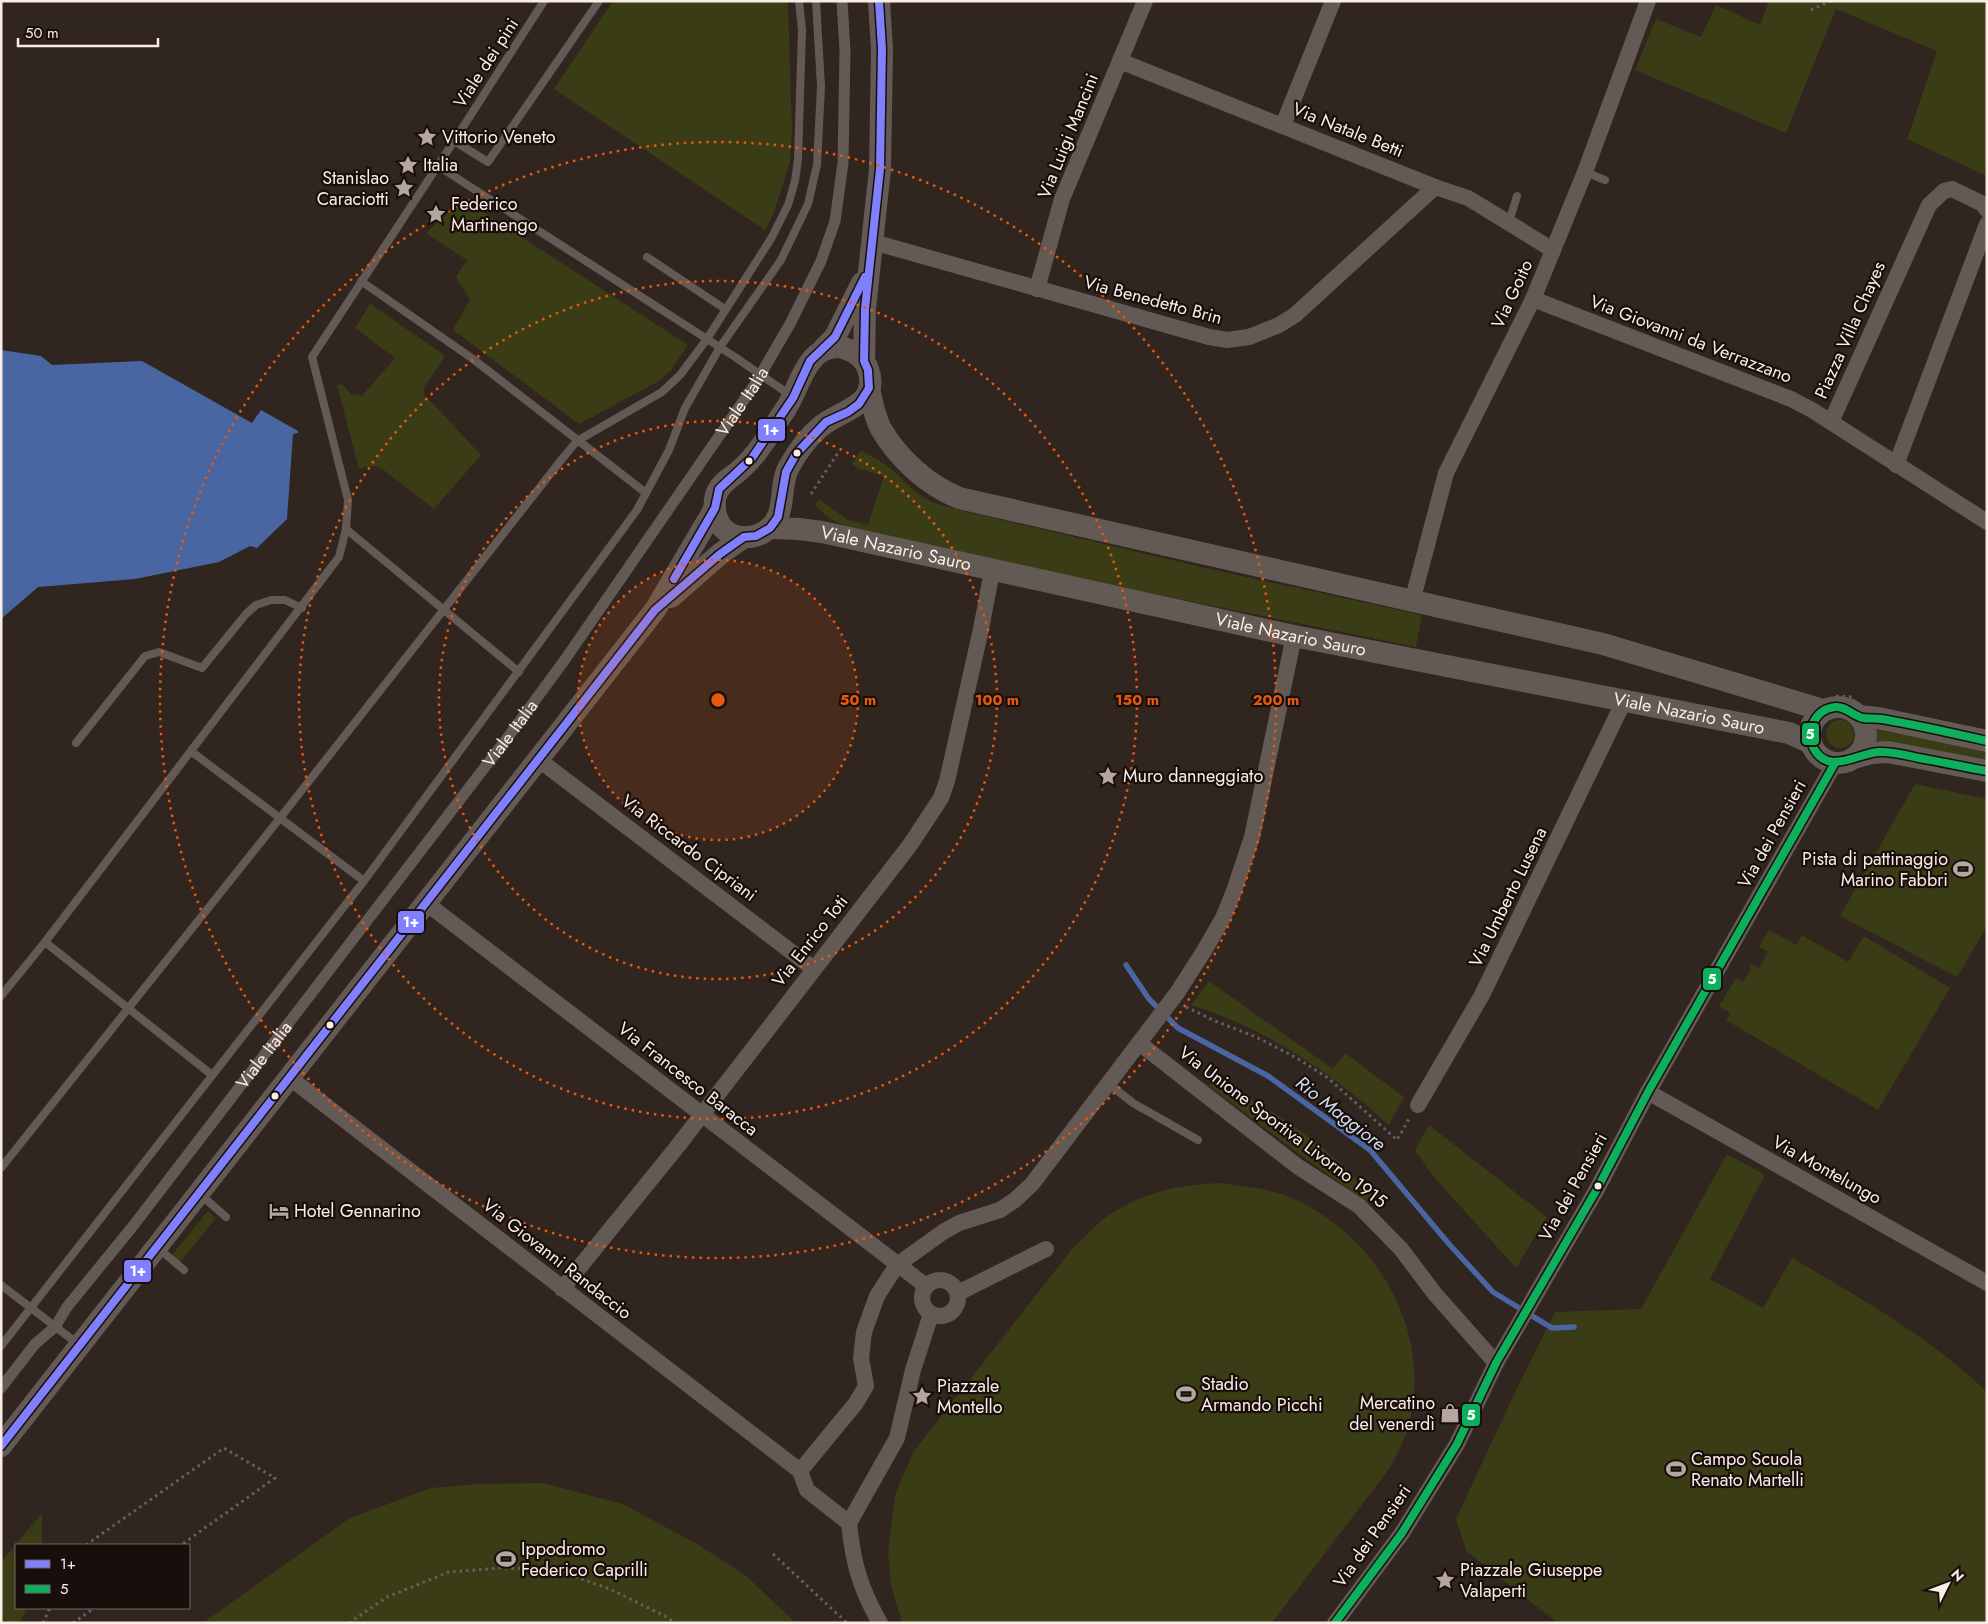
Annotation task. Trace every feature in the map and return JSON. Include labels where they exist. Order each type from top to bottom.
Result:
[{"type":"main road","points":[[864,361],[865,309],[880,169],[882,48],[879,1]]},
{"type":"main road","points":[[824,348],[835,336],[870,266]]},
{"type":"main road","points":[[824,348],[834,346],[845,348],[864,361]]},
{"type":"main road","name":"Viale Italia","points":[[1,1446],[655,610],[715,508],[719,489],[752,458],[793,398],[810,361],[824,348]]},
{"type":"main road","name":"Viale Nazario Sauro","points":[[864,361],[868,370],[872,405],[880,427],[889,441],[932,484],[946,493],[959,498],[1603,644],[1823,710]]},
{"type":"main road","points":[[770,528],[780,511],[786,472],[796,454],[826,422],[848,412],[859,404],[870,388]]},
{"type":"main road","points":[[715,508],[724,529],[730,534],[744,537]]},
{"type":"main road","name":"Viale Italia","points":[[655,610],[720,554],[744,537],[756,536],[770,528]]},
{"type":"main road","name":"Viale Nazario Sauro","points":[[770,528],[799,528],[822,532],[992,571],[1294,636],[1789,733],[1811,743]]},
{"type":"main road","points":[[1844,761],[1862,749],[1866,738],[1863,723],[1859,716],[1851,710],[1841,707],[1830,707],[1823,710],[1812,724],[1811,743],[1820,756],[1844,761],[1872,753],[1888,752],[1987,771]]},
{"type":"main road","points":[[1859,716],[1878,718],[1987,741]]},
{"type":"street","name":"Viale Italia","points":[[1,1388],[35,1344],[55,1326],[67,1307],[186,1158],[508,738],[564,661],[761,374],[790,324],[822,261],[835,221],[843,163],[845,51],[842,1]]},
{"type":"street","name":"Via Luigi Mancini","points":[[1037,289],[1062,199],[1145,1]]},
{"type":"street","points":[[1283,125],[1333,1]]},
{"type":"street","name":"Via Goito","points":[[1412,602],[1446,473],[1533,299],[1554,250],[1648,1]]},
{"type":"street","name":"Via Natale Betti","points":[[1120,61],[1435,187],[1468,198],[1554,250]]},
{"type":"street","name":"Via Benedetto Brin","points":[[873,242],[1209,337],[1227,340],[1250,337],[1279,325],[1295,315],[1435,187]]},
{"type":"street","name":"Piazza Villa Chayes","points":[[1896,465],[1831,422],[1929,205],[1944,191],[1952,188],[1983,204],[1987,210]]},
{"type":"street","points":[[1987,224],[1896,465],[1987,522]]},
{"type":"street","name":"Via Giovanni da Verrazzano","points":[[1533,299],[1778,393],[1805,406],[1831,422]]},
{"type":"street","name":"Via Enrico Toti","points":[[562,1289],[910,845],[940,798],[948,781],[982,629],[992,571]]},
{"type":"street","points":[[849,1523],[808,1490],[800,1472],[856,1403],[866,1386],[862,1358],[864,1332],[877,1296],[897,1265],[942,1232],[959,1223],[1000,1210],[1016,1200],[1032,1184],[1179,990],[1223,918],[1242,868],[1252,837],[1294,636]]},
{"type":"street","name":"Via Umberto Lusena","points":[[1418,1105],[1482,995],[1624,701]]},
{"type":"street","name":"Via Riccardo Cipriani","points":[[539,760],[814,969]]},
{"type":"street","name":"Via dei Pensieri","points":[[1335,1623],[1402,1533],[1457,1444],[1496,1363],[1597,1189],[1648,1092],[1844,761]]},
{"type":"street","name":"Via Francesco Baracca","points":[[426,903],[926,1286]]},
{"type":"street","name":"Via Unione Sportiva Livorno 1915","points":[[1145,1035],[1297,1166],[1359,1206],[1401,1248],[1435,1294],[1496,1363]]},
{"type":"street","name":"Via Giovanni Randaccio","points":[[290,1078],[800,1472]]},
{"type":"street","name":"Via Montelungo","points":[[1648,1092],[1987,1282]]},
{"type":"street","points":[[958,1293],[1046,1249]]},
{"type":"street","points":[[934,1280],[946,1280],[956,1287],[958,1293],[958,1305],[949,1314],[937,1316],[926,1310],[922,1299],[922,1293],[926,1286],[934,1280]]},
{"type":"street","points":[[880,1623],[861,1584],[852,1556],[849,1523],[897,1438],[913,1370],[931,1314]]},
{"type":"lane","name":"Viale dei pini","points":[[1,996],[192,752],[340,557],[346,529],[348,500],[312,357],[544,1]]},
{"type":"lane","points":[[454,141],[488,162],[599,1]]},
{"type":"lane","points":[[1,1168],[577,441],[662,392],[680,374],[706,339],[772,237],[788,205],[795,181],[798,159],[802,30],[799,1]]},
{"type":"lane","points":[[1,1346],[364,881],[637,510],[669,450],[685,408],[720,347],[781,260],[808,204],[817,165],[821,86],[816,1]]},
{"type":"lane","points":[[438,166],[720,347],[793,398]]},
{"type":"lane","points":[[1585,172],[1605,180]]},
{"type":"lane","points":[[1509,222],[1517,196]]},
{"type":"lane","points":[[647,257],[725,309]]},
{"type":"lane","points":[[361,281],[473,359],[646,493]]},
{"type":"lane","points":[[346,529],[519,672]]},
{"type":"lane","points":[[76,743],[145,656],[159,652],[202,668],[246,614],[256,605],[271,600],[285,600],[302,608]]},
{"type":"lane","points":[[192,752],[364,881]]},
{"type":"lane","points":[[45,942],[212,1075]]},
{"type":"lane","points":[[1109,1084],[1133,1102],[1198,1140]]},
{"type":"lane","points":[[199,1194],[226,1217]]},
{"type":"lane","points":[[157,1247],[184,1270]]},
{"type":"lane","points":[[1,1285],[80,1346]]},
{"type":"path","points":[[1811,10],[1831,1]]},
{"type":"path","points":[[811,494],[838,453]]},
{"type":"path","points":[[1179,990],[1186,1008],[1295,1057],[1328,1078],[1397,1140],[1418,1105]]},
{"type":"path","points":[[87,1544],[224,1448],[275,1478],[182,1544]]},
{"type":"path","points":[[773,1554],[847,1623]]},
{"type":"path","points":[[349,1623],[387,1597],[449,1572],[500,1568],[553,1569],[610,1589],[667,1616],[675,1623]]},
{"type":"path","points":[[43,1623],[50,1609]]},
{"type":"path","points":[[72,1623],[93,1609]]},
{"type":"green space","points":[[613,1],[788,1],[792,130],[790,162],[773,215],[765,230],[554,89]]},
{"type":"green space","points":[[1769,1],[1987,1],[1987,176],[1907,139],[1937,51],[1836,9],[1786,133],[1635,70],[1656,19],[1701,37],[1716,5],[1760,25]]},
{"type":"green space","points":[[460,197],[688,345],[671,370],[659,381],[579,424],[453,330],[470,299],[456,277],[467,260],[426,233],[447,214]]},
{"type":"green space","points":[[370,304],[443,354],[444,358],[424,387],[423,393],[481,455],[434,509],[380,467],[372,466],[359,469],[337,385],[342,384],[351,394],[362,396],[395,358],[355,328]]},
{"type":"green space","points":[[861,450],[882,462],[911,488],[931,502],[1210,569],[1422,615],[1416,647],[868,536],[833,520],[815,505],[819,499],[848,520],[868,525],[884,476],[859,469],[852,464]]},
{"type":"green space","points":[[1840,720],[1850,724],[1854,734],[1850,744],[1840,748],[1830,744],[1826,734],[1830,724]]},
{"type":"green space","points":[[1875,727],[1893,733],[1987,748],[1987,763],[1877,741]]},
{"type":"green space","points":[[1915,784],[1987,799],[1987,926],[1957,977],[1840,916]]},
{"type":"green space","points":[[1769,930],[1796,945],[1802,935],[1848,962],[1864,936],[1950,988],[1878,1110],[1726,1020],[1730,1013],[1719,1006],[1736,978],[1743,982],[1751,968],[1749,966],[1751,964],[1759,968],[1768,952],[1759,947]]},
{"type":"green space","points":[[1209,981],[1333,1069],[1345,1053],[1404,1097],[1389,1125],[1321,1070],[1296,1054],[1245,1026],[1191,1005]]},
{"type":"green space","points":[[1213,1080],[1271,1111],[1299,1130],[1331,1155],[1375,1198],[1370,1204],[1307,1160],[1209,1086]]},
{"type":"green space","points":[[1429,1125],[1547,1217],[1516,1268],[1433,1176],[1415,1150]]},
{"type":"green space","name":"Campo Scuola Renato Martelli","points":[[1727,1154],[1765,1175],[1710,1279],[1763,1308],[1792,1258],[1894,1319],[1942,1353],[1987,1392],[1987,1623],[1558,1623],[1467,1552],[1456,1519],[1555,1312],[1641,1309]]},
{"type":"green space","name":"Stadio Armando Picchi","points":[[1220,1183],[1279,1193],[1303,1203],[1345,1232],[1364,1250],[1380,1271],[1403,1317],[1410,1342],[1414,1368],[1414,1394],[1410,1420],[1399,1451],[1389,1469],[1272,1623],[902,1623],[891,1585],[888,1553],[895,1495],[914,1451],[1072,1249],[1106,1217],[1133,1201],[1161,1191]]},
{"type":"green space","points":[[208,1211],[216,1218],[180,1262],[172,1255]]},
{"type":"green space","name":"Ippodromo Federico Caprilli","points":[[542,1483],[623,1504],[697,1544],[744,1574],[796,1623],[203,1623],[350,1518],[431,1488],[480,1484]]},
{"type":"green space","points":[[42,1513],[42,1544],[16,1544]]},
{"type":"green space","points":[[15,1545],[15,1609],[27,1609],[20,1623],[1,1623],[1,1562]]},
{"type":"water","points":[[1,350],[41,356],[52,365],[142,361],[252,423],[261,410],[298,431],[298,433],[293,434],[287,519],[257,548],[250,546],[219,562],[135,579],[38,587],[1,619]]},
{"type":"waterway","name":"Rio Maggiore","points":[[1126,965],[1149,999],[1178,1028],[1268,1076],[1370,1150],[1449,1244],[1493,1292],[1552,1328],[1574,1327]]},
{"type":"transit line","name":"1+","points":[[1,1446],[655,610],[720,554],[744,537],[756,536],[770,528],[778,517],[786,472],[796,454],[826,422],[848,412],[859,404],[869,388],[868,370],[864,361],[865,309],[880,169],[882,49],[879,1]]},
{"type":"transit line","name":"1+","points":[[674,579],[715,508],[719,489],[752,458],[793,398],[810,361],[835,337],[865,277]]},
{"type":"transit line","name":"5","points":[[1987,741],[1895,721],[1863,718],[1839,707],[1822,712],[1814,721],[1810,734],[1813,747],[1819,756],[1834,762],[1878,752],[1888,752],[1987,771]]},
{"type":"transit line","name":"5","points":[[1335,1623],[1402,1533],[1457,1444],[1496,1363],[1597,1189],[1648,1092],[1835,763]]},
{"type":"place","name":"Vittorio Veneto","points":[[427,137]]},
{"type":"place","name":"Italia","points":[[408,165]]},
{"type":"place","name":"Stanislao Caraciotti","points":[[404,188]]},
{"type":"place","name":"Federico Martinengo","points":[[436,214]]},
{"type":"place","name":"Muro danneggiato","points":[[1108,776]]},
{"type":"place","name":"Pista di pattinaggio Marino Fabbri","points":[[1963,869]]},
{"type":"place","name":"Hotel Gennarino","points":[[279,1211]]},
{"type":"place","name":"Stadio Armando Picchi","points":[[1186,1394]]},
{"type":"place","name":"Piazzale Montello","points":[[922,1396]]},
{"type":"place","name":"Mercatino del venerdì","points":[[1450,1413]]},
{"type":"place","name":"Campo Scuola Renato Martelli","points":[[1676,1469]]},
{"type":"place","name":"Ippodromo Federico Caprilli","points":[[506,1559]]},
{"type":"place","name":"Piazzale Giuseppe Valaperti","points":[[1445,1580]]}]
